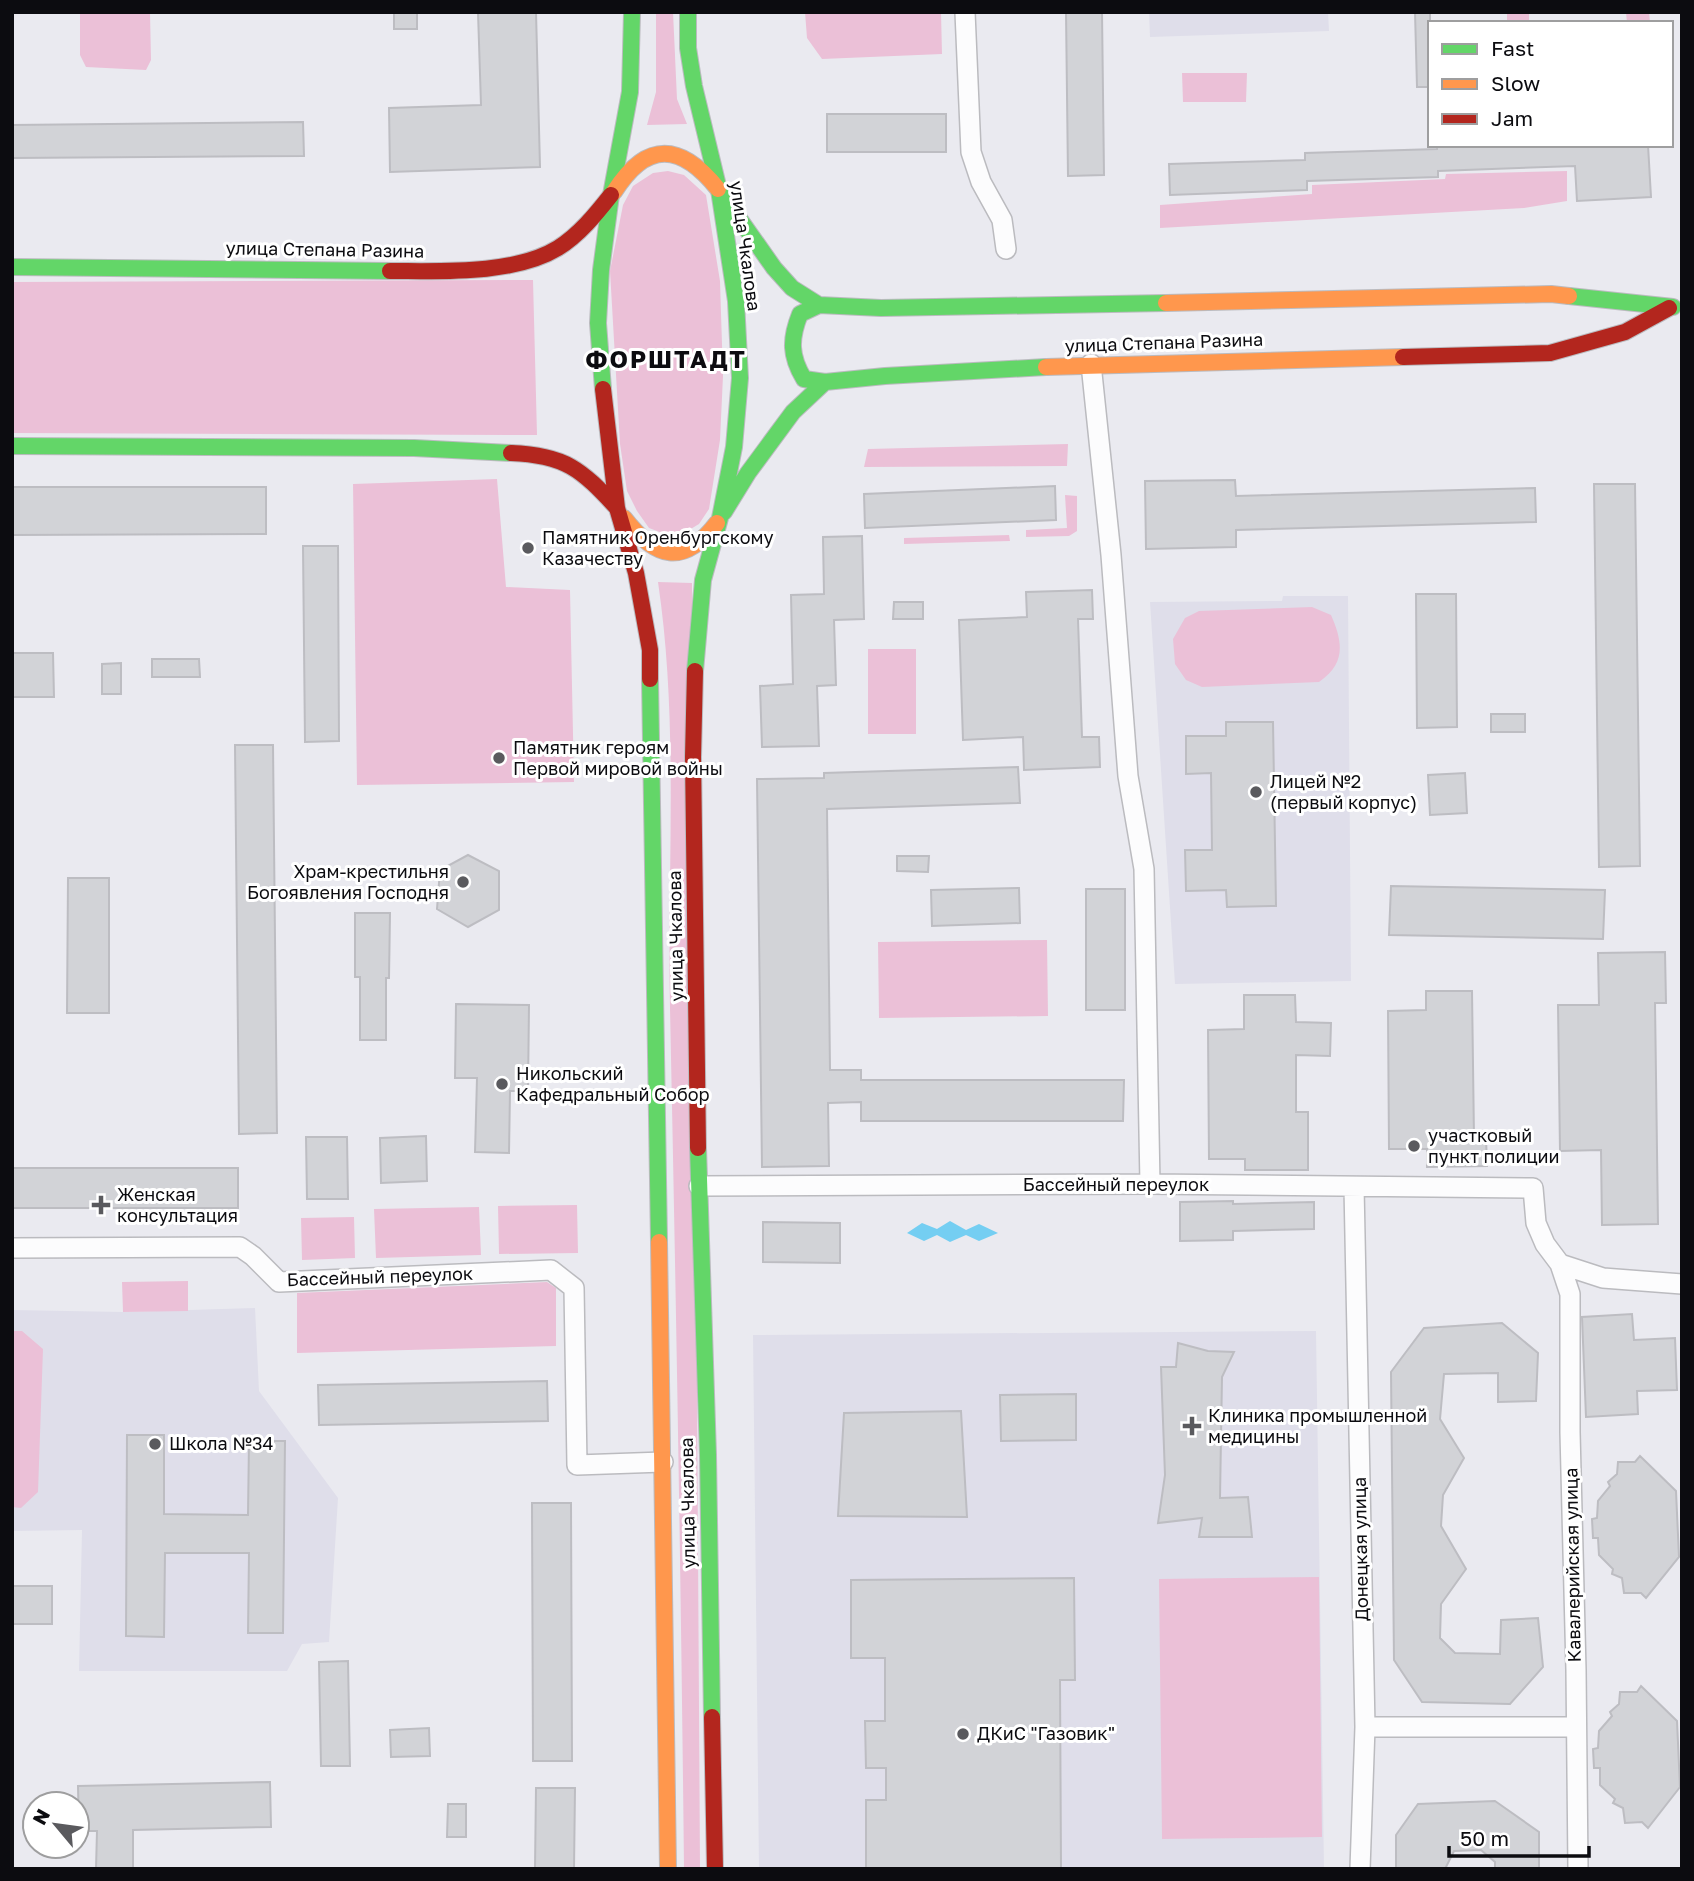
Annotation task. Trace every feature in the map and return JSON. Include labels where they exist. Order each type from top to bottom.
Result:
[{"type":"main road","name":"улица Чкалова","points":[[632,12],[633,61],[630,92],[611,195],[601,270],[598,323],[617,508],[636,573],[650,650],[668,1869]]},
{"type":"main road","name":"улица Чкалова","points":[[688,12],[688,48],[694,86],[719,190],[736,301],[740,378],[734,447],[720,518],[703,580],[696,649],[693,757],[699,1186],[708,1455],[715,1869]]},
{"type":"main road","name":"улица Степана Разина","points":[[12,267],[426,271],[489,267],[513,264],[551,253],[589,223],[626,173],[641,160],[661,155],[684,157],[699,167],[719,190]]},
{"type":"main road","points":[[719,190],[774,268],[792,288],[819,305]]},
{"type":"main road","name":"улица Степана Разина","points":[[819,305],[881,308],[1004,307],[1550,294],[1675,307]]},
{"type":"main road","points":[[819,305],[800,314],[790,337],[794,365],[804,379],[825,382]]},
{"type":"main road","name":"улица Степана Разина","points":[[825,382],[1091,364],[1550,353],[1625,332],[1675,307]]},
{"type":"main road","points":[[12,446],[414,448],[539,454],[553,457],[585,473],[648,545],[662,551],[677,552],[692,549],[706,540],[748,473],[793,412],[825,382]]},
{"type":"street","points":[[965,12],[971,152],[981,182],[1002,220],[1006,249]]},
{"type":"street","points":[[1091,364],[1112,567],[1128,776],[1144,869],[1150,1184]]},
{"type":"street","name":"Бассейный переулок","points":[[699,1186],[1150,1184],[1533,1188]]},
{"type":"street","name":"Донецкая улица","points":[[1354,1188],[1364,1727],[1360,1869]]},
{"type":"street","name":"Кавалерийская улица","points":[[1533,1188],[1536,1223],[1545,1244],[1560,1264],[1571,1298],[1570,1432],[1578,1869]]},
{"type":"street","name":"Бассейный переулок","points":[[12,1248],[240,1247],[279,1282],[551,1270],[574,1288],[578,1465],[663,1462]]},
{"type":"street","points":[[1560,1264],[1603,1278],[1682,1284]]},
{"type":"street","points":[[1571,1298],[1603,1278]]},
{"type":"street","points":[[1364,1727],[1576,1727]]},
{"type":"shaded area","points":[[80,12],[150,12],[151,60],[146,70],[86,67],[80,55]]},
{"type":"shaded area","points":[[656,12],[673,12],[677,99],[687,124],[647,125],[656,92]]},
{"type":"shaded area","points":[[805,12],[941,12],[942,54],[822,59],[807,38]]},
{"type":"shaded area","points":[[1149,12],[1328,12],[1329,31],[1150,37]]},
{"type":"shaded area","points":[[1507,12],[1529,12],[1529,21],[1507,21]]},
{"type":"shaded area","points":[[1626,12],[1649,12],[1650,21],[1627,21]]},
{"type":"shaded area","points":[[1182,73],[1247,73],[1246,102],[1183,102]]},
{"type":"shaded area","points":[[668,171],[684,175],[706,195],[720,281],[723,376],[720,440],[709,509],[699,524],[684,533],[670,536],[649,528],[627,491],[620,444],[610,271],[623,205],[633,186],[653,173]]},
{"type":"shaded area","points":[[1567,171],[1567,201],[1524,208],[1160,228],[1160,205],[1312,194],[1312,185],[1445,179],[1446,174]]},
{"type":"shaded area","points":[[533,280],[537,435],[12,433],[12,282]]},
{"type":"shaded area","points":[[1068,444],[1067,466],[864,467],[868,449]]},
{"type":"shaded area","points":[[497,479],[506,587],[570,590],[574,782],[357,785],[353,484]]},
{"type":"shaded area","points":[[1065,495],[1077,496],[1077,531],[1069,536],[1026,537],[1026,530],[1067,528]]},
{"type":"shaded area","points":[[1009,535],[1010,541],[904,544],[904,538]]},
{"type":"shaded area","points":[[658,582],[692,583],[700,1869],[684,1869],[669,955],[670,742]]},
{"type":"shaded area","name":"Лицей №2 (первый корпус)","points":[[1283,596],[1348,596],[1351,981],[1175,984],[1150,602],[1282,601]]},
{"type":"shaded area","points":[[1312,607],[1331,615],[1340,643],[1340,652],[1334,668],[1319,682],[1202,687],[1186,680],[1175,664],[1173,639],[1185,618],[1199,611]]},
{"type":"shaded area","points":[[868,649],[916,649],[916,734],[868,734]]},
{"type":"shaded area","points":[[1047,940],[1048,1016],[879,1018],[878,942]]},
{"type":"shaded area","points":[[577,1205],[578,1253],[499,1254],[498,1206]]},
{"type":"shaded area","points":[[479,1207],[481,1255],[376,1258],[374,1209]]},
{"type":"shaded area","points":[[354,1217],[355,1258],[302,1260],[301,1218]]},
{"type":"shaded area","points":[[188,1281],[188,1311],[123,1312],[122,1282]]},
{"type":"shaded area","points":[[547,1282],[556,1288],[556,1346],[297,1353],[297,1293]]},
{"type":"shaded area","name":"Школа №34","points":[[255,1308],[259,1391],[338,1498],[329,1642],[302,1644],[287,1671],[79,1671],[82,1530],[12,1531],[12,1310],[123,1312]]},
{"type":"shaded area","points":[[12,1331],[22,1331],[43,1349],[38,1492],[21,1508],[12,1507]]},
{"type":"shaded area","points":[[1316,1331],[1324,1869],[759,1869],[753,1335]]},
{"type":"shaded area","points":[[1319,1577],[1322,1837],[1162,1839],[1159,1579]]},
{"type":"water","points":[[950,1221],[966,1230],[979,1224],[998,1233],[979,1241],[966,1235],[950,1242],[937,1235],[924,1241],[907,1233],[922,1223],[937,1229]]},
{"type":"building","points":[[394,12],[417,12],[417,29],[394,29]]},
{"type":"building","points":[[478,12],[536,12],[540,167],[390,172],[389,108],[481,105]]},
{"type":"building","points":[[1066,12],[1102,12],[1104,175],[1068,176]]},
{"type":"building","points":[[1415,12],[1430,12],[1428,87],[1417,87]]},
{"type":"building","points":[[827,114],[946,114],[946,152],[827,152]]},
{"type":"building","points":[[303,122],[304,156],[12,158],[12,125]]},
{"type":"building","points":[[1648,147],[1651,197],[1577,201],[1575,166],[1438,171],[1438,177],[1307,181],[1307,190],[1170,195],[1169,164],[1305,160],[1305,153]]},
{"type":"building","points":[[1235,480],[1236,496],[1535,488],[1536,522],[1236,530],[1236,547],[1146,549],[1145,481]]},
{"type":"building","points":[[1594,484],[1635,484],[1640,866],[1599,867]]},
{"type":"building","points":[[1055,486],[1056,520],[865,528],[864,494]]},
{"type":"building","points":[[12,487],[266,487],[266,534],[12,535]]},
{"type":"building","points":[[862,536],[864,619],[834,620],[836,685],[817,686],[819,746],[762,747],[760,686],[793,684],[791,595],[824,594],[823,537]]},
{"type":"building","points":[[303,546],[338,546],[339,741],[305,742]]},
{"type":"building","points":[[1092,590],[1093,619],[1078,619],[1082,737],[1099,737],[1100,767],[1024,770],[1023,737],[963,740],[959,620],[1027,617],[1026,592]]},
{"type":"building","points":[[1416,594],[1456,594],[1457,727],[1417,728]]},
{"type":"building","points":[[894,602],[923,602],[923,619],[893,619]]},
{"type":"building","points":[[12,653],[53,653],[54,697],[12,697]]},
{"type":"building","points":[[152,659],[199,659],[200,677],[152,677]]},
{"type":"building","points":[[121,663],[121,694],[102,694],[102,664]]},
{"type":"building","points":[[1491,714],[1525,714],[1525,732],[1491,732]]},
{"type":"building","points":[[1226,722],[1273,722],[1276,906],[1227,907],[1226,890],[1186,891],[1185,850],[1212,850],[1211,773],[1186,774],[1186,736],[1226,736]]},
{"type":"building","points":[[235,745],[273,745],[277,1133],[239,1134]]},
{"type":"building","points":[[1018,767],[1020,803],[827,809],[830,1070],[861,1070],[861,1080],[1124,1080],[1123,1121],[861,1121],[861,1102],[828,1103],[829,1166],[762,1167],[757,779],[824,778],[824,773]]},
{"type":"building","points":[[1465,773],[1467,813],[1430,815],[1428,775]]},
{"type":"building","points":[[468,855],[499,871],[499,910],[468,927],[437,909],[440,870]]},
{"type":"building","points":[[897,856],[929,856],[928,872],[897,871]]},
{"type":"building","points":[[68,878],[109,878],[109,1013],[67,1013]]},
{"type":"building","points":[[1391,886],[1605,890],[1603,939],[1389,935]]},
{"type":"building","points":[[1019,888],[1020,923],[932,926],[931,890]]},
{"type":"building","points":[[1086,889],[1125,889],[1125,1010],[1086,1010]]},
{"type":"building","points":[[355,913],[390,913],[386,1040],[360,1040],[360,977],[355,977]]},
{"type":"building","points":[[1665,952],[1666,1003],[1655,1003],[1658,1224],[1602,1225],[1601,1150],[1560,1151],[1558,1005],[1599,1005],[1598,953]]},
{"type":"building","points":[[1426,991],[1472,991],[1474,1138],[1486,1138],[1487,1166],[1427,1167],[1427,1149],[1389,1149],[1388,1011],[1426,1010]]},
{"type":"building","points":[[1244,995],[1295,995],[1296,1022],[1331,1023],[1330,1056],[1296,1055],[1296,1112],[1308,1112],[1308,1170],[1245,1170],[1245,1159],[1209,1159],[1208,1030],[1244,1029]]},
{"type":"building","name":"Никольский Кафедральный Собор","points":[[456,1004],[529,1005],[528,1091],[510,1091],[509,1153],[475,1152],[477,1078],[455,1078]]},
{"type":"building","points":[[426,1136],[427,1181],[381,1183],[380,1138]]},
{"type":"building","points":[[306,1137],[347,1137],[348,1199],[307,1199]]},
{"type":"building","points":[[12,1168],[238,1168],[238,1208],[12,1208]]},
{"type":"building","points":[[1233,1201],[1233,1204],[1314,1202],[1314,1229],[1233,1231],[1233,1240],[1180,1241],[1180,1202]]},
{"type":"building","points":[[763,1222],[840,1223],[840,1263],[763,1262]]},
{"type":"building","points":[[1632,1314],[1634,1340],[1675,1338],[1677,1390],[1637,1391],[1638,1414],[1586,1417],[1582,1317]]},
{"type":"building","points":[[1502,1323],[1538,1353],[1536,1401],[1498,1402],[1498,1373],[1444,1374],[1440,1419],[1464,1458],[1443,1495],[1441,1526],[1466,1569],[1441,1604],[1440,1638],[1455,1653],[1500,1654],[1501,1620],[1538,1618],[1543,1667],[1510,1704],[1422,1702],[1394,1660],[1391,1372],[1424,1328]]},
{"type":"building","name":"Клиника промышленной медицины","points":[[1178,1343],[1208,1351],[1234,1352],[1222,1377],[1220,1498],[1248,1497],[1252,1537],[1199,1537],[1202,1518],[1158,1523],[1165,1475],[1161,1367],[1176,1367]]},
{"type":"building","points":[[547,1381],[548,1421],[319,1425],[318,1385]]},
{"type":"building","points":[[1076,1394],[1076,1440],[1001,1441],[1000,1395]]},
{"type":"building","points":[[961,1411],[967,1517],[838,1516],[844,1413]]},
{"type":"building","points":[[127,1435],[164,1435],[164,1514],[248,1515],[249,1441],[285,1441],[283,1633],[248,1633],[249,1553],[165,1553],[164,1637],[126,1636]]},
{"type":"building","points":[[1640,1456],[1676,1491],[1679,1557],[1646,1598],[1641,1593],[1624,1593],[1622,1578],[1612,1574],[1613,1569],[1599,1555],[1598,1538],[1593,1538],[1592,1519],[1597,1518],[1598,1501],[1610,1486],[1608,1482],[1617,1474],[1618,1462],[1635,1462]]},
{"type":"building","points":[[532,1503],[571,1503],[572,1761],[533,1761]]},
{"type":"building","name":"ДКиC \"Газовик\"","points":[[1074,1578],[1075,1680],[1060,1680],[1061,1869],[866,1869],[866,1800],[886,1800],[886,1768],[866,1768],[865,1721],[885,1721],[885,1658],[851,1658],[851,1580]]},
{"type":"building","points":[[12,1586],[52,1586],[52,1624],[12,1624]]},
{"type":"building","points":[[348,1661],[350,1766],[321,1766],[319,1662]]},
{"type":"building","points":[[1641,1686],[1677,1721],[1680,1787],[1648,1828],[1642,1822],[1625,1823],[1623,1808],[1613,1803],[1615,1799],[1600,1785],[1600,1768],[1594,1768],[1593,1749],[1598,1748],[1599,1731],[1612,1716],[1610,1712],[1619,1704],[1620,1692],[1637,1692]]},
{"type":"building","points":[[429,1728],[430,1756],[391,1757],[390,1730]]},
{"type":"building","points":[[270,1782],[271,1827],[133,1830],[133,1869],[96,1869],[97,1831],[91,1831],[91,1790],[78,1790],[78,1786]]},
{"type":"building","points":[[536,1788],[575,1788],[574,1869],[535,1869]]},
{"type":"building","points":[[1495,1801],[1539,1832],[1539,1869],[1495,1869],[1495,1862],[1481,1850],[1454,1851],[1445,1869],[1396,1869],[1396,1835],[1418,1804]]},
{"type":"building","points":[[448,1804],[466,1804],[466,1837],[447,1837]]},
{"type":"traffic: fast","points":[[603,389],[598,323],[601,270],[611,195],[630,92],[632,12]]},
{"type":"traffic: fast","points":[[688,12],[688,48],[694,86],[719,190],[736,301],[740,378],[734,447],[720,518],[703,580],[695,671]]},
{"type":"traffic: fast","points":[[719,190],[774,268],[792,288],[819,305],[881,308],[1166,303]]},
{"type":"traffic: fast","points":[[12,267],[390,271]]},
{"type":"traffic: fast","points":[[1569,296],[1673,307]]},
{"type":"traffic: fast","points":[[819,305],[800,314],[794,331],[793,347],[796,363],[804,379],[825,382]]},
{"type":"traffic: fast","points":[[724,512],[748,473],[793,412],[825,382],[1046,367]]},
{"type":"traffic: fast","points":[[12,446],[414,448],[511,453]]},
{"type":"traffic: fast","points":[[650,679],[659,1242]]},
{"type":"traffic: fast","points":[[698,1148],[708,1455],[712,1717]]},
{"type":"traffic: slow","points":[[614,192],[639,163],[652,156],[664,154],[678,156],[691,163],[718,189]]},
{"type":"traffic: slow","points":[[1166,303],[1551,294],[1569,296]]},
{"type":"traffic: slow","points":[[1046,367],[1403,357]]},
{"type":"traffic: slow","points":[[624,518],[647,542],[670,552],[681,552],[693,547],[717,523]]},
{"type":"traffic: slow","points":[[659,1242],[668,1869]]},
{"type":"traffic: jam","points":[[390,271],[476,270],[540,257],[573,237],[611,195]]},
{"type":"traffic: jam","points":[[1403,357],[1550,353],[1625,332],[1669,308]]},
{"type":"traffic: jam","points":[[603,389],[617,508],[636,573],[650,650],[650,679]]},
{"type":"traffic: jam","points":[[511,453],[545,457],[571,467],[593,483],[617,508]]},
{"type":"traffic: jam","points":[[695,671],[693,757],[698,1148]]},
{"type":"traffic: jam","points":[[712,1717],[715,1869]]},
{"type":"place","name":"Памятник Оренбургскому Казачеству","points":[[528,548]]},
{"type":"place","name":"Памятник героям Первой мировой войны","points":[[499,758]]},
{"type":"place","name":"Лицей №2 (первый корпус)","points":[[1256,792]]},
{"type":"place","name":"Храм-крестильня Богоявления Господня","points":[[463,882]]},
{"type":"place","name":"Никольский Кафедральный Собор","points":[[502,1084]]},
{"type":"place","name":"участковый пункт полиции","points":[[1414,1146]]},
{"type":"place","name":"Женская консультация","points":[[101,1205]]},
{"type":"place","name":"Клиника промышленной медицины","points":[[1192,1426]]},
{"type":"place","name":"Школа №34","points":[[155,1444]]},
{"type":"place","name":"ДКиC \"Газовик\"","points":[[963,1734]]},
{"type":"district","name":"ФОРШТАДТ","points":[[666,360]]}]
